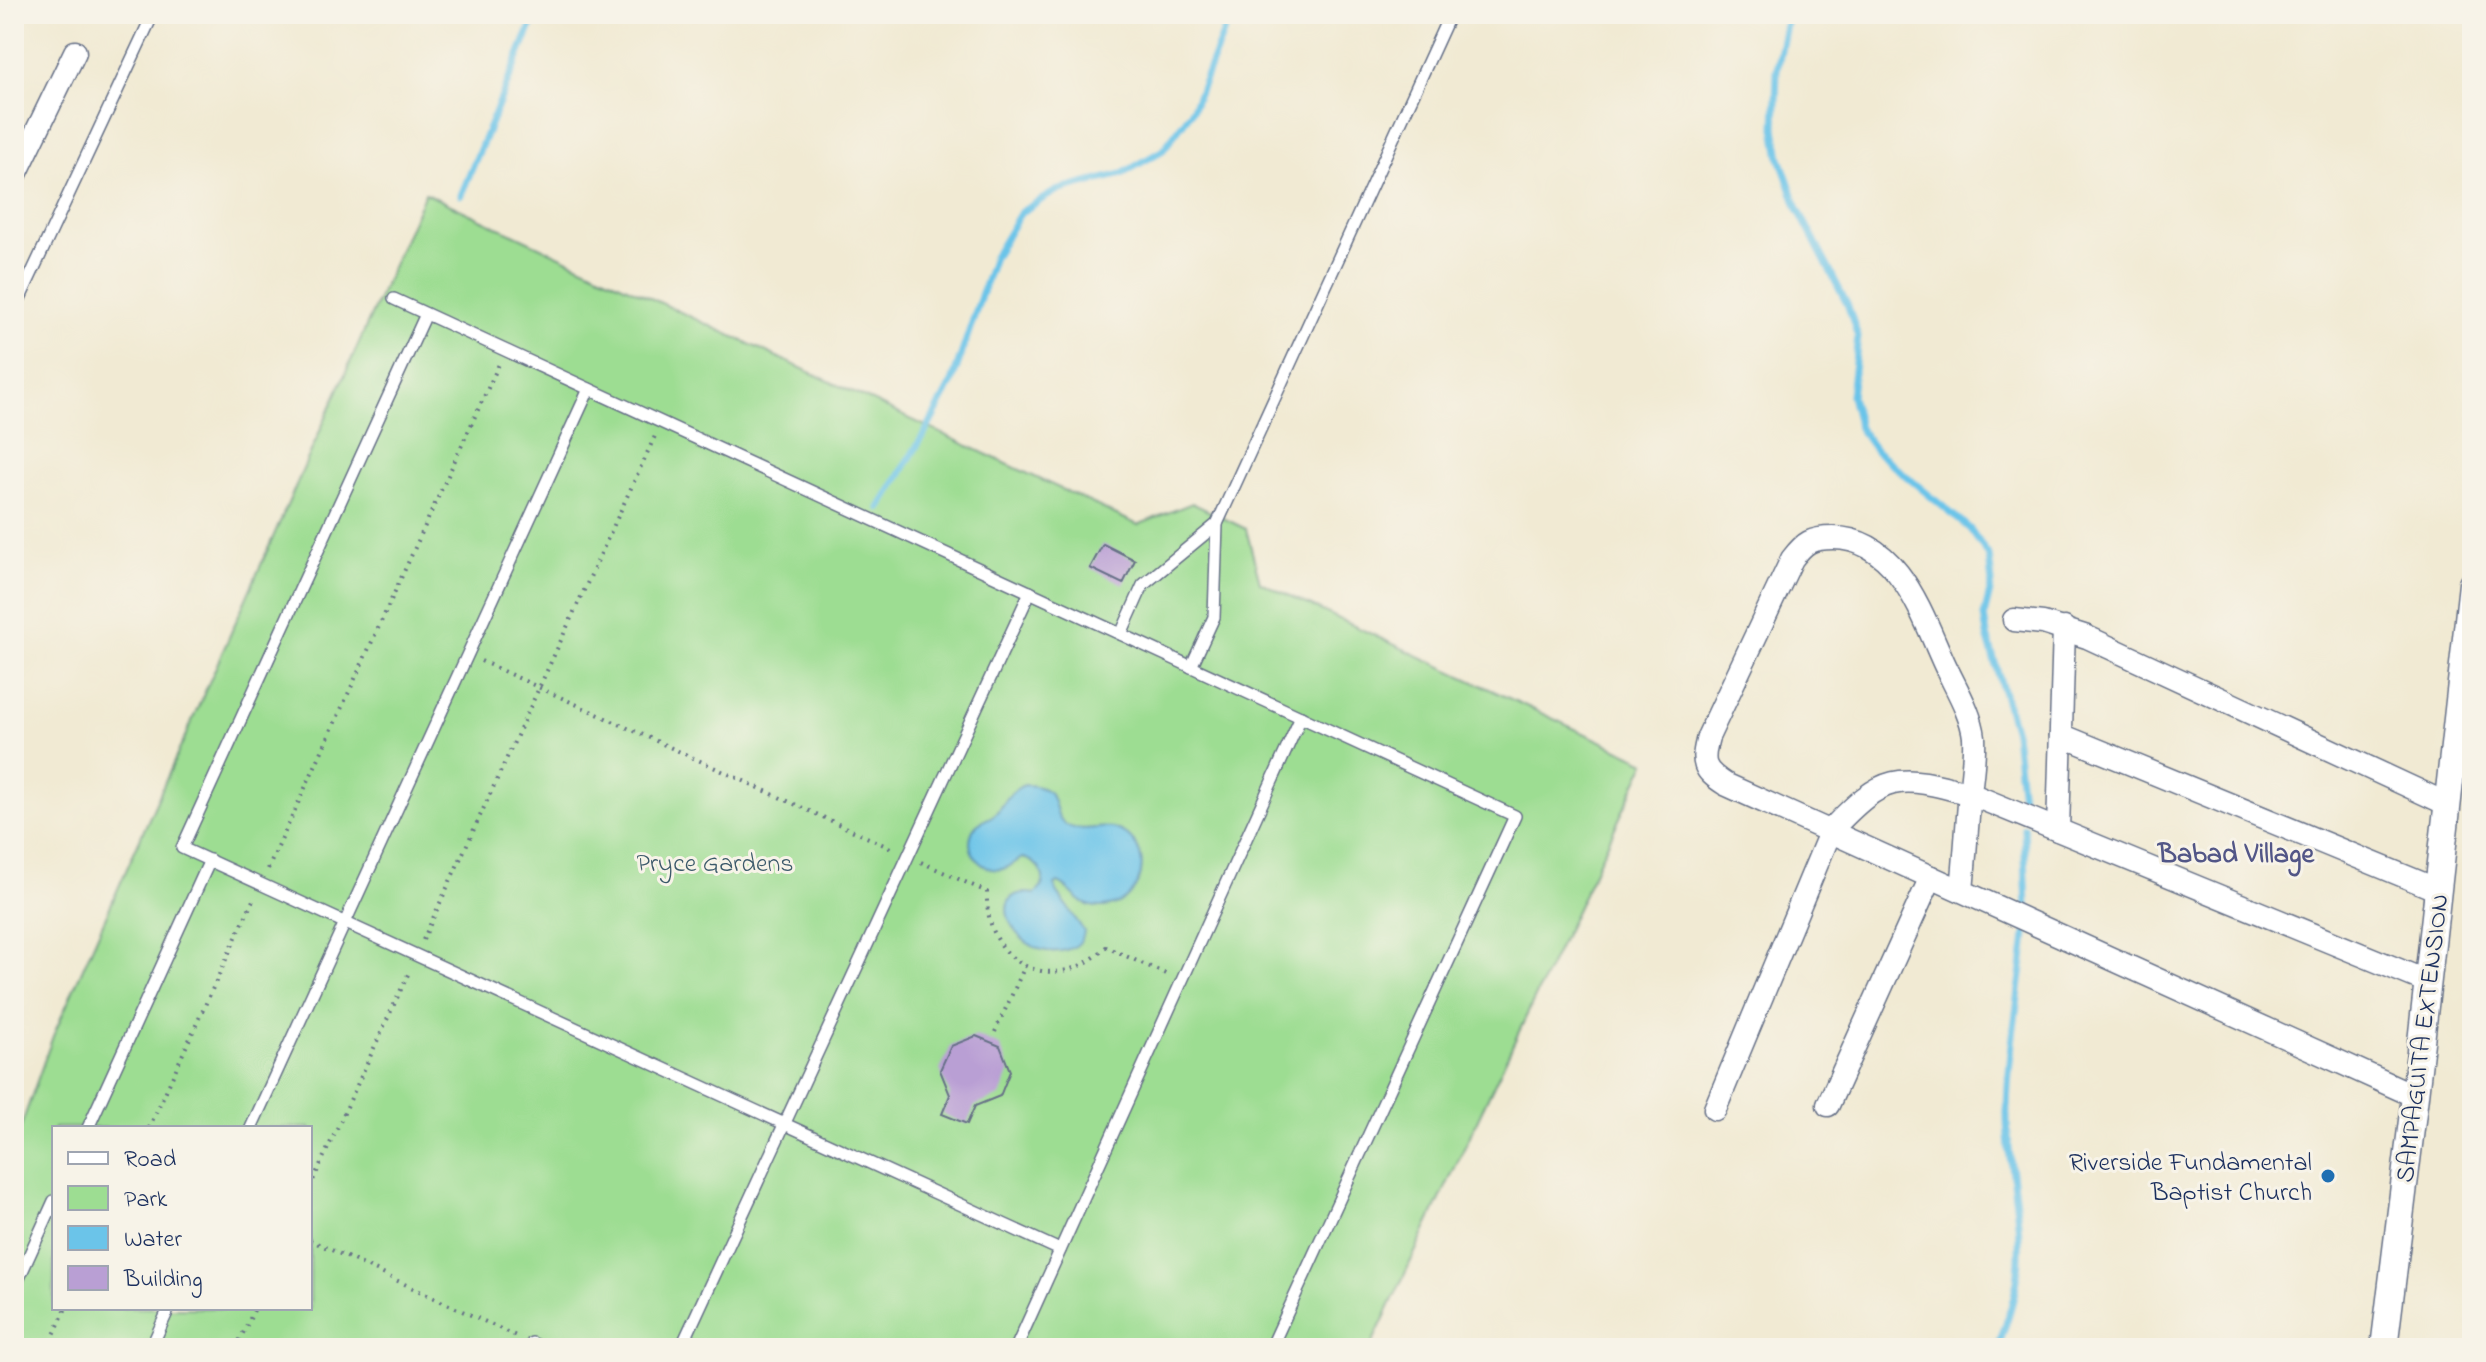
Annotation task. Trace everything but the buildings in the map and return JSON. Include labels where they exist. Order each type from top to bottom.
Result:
[{"type":"street","points":[[14,178],[75,52]]},
{"type":"street","points":[[1962,891],[1974,738],[1969,717],[1916,603],[1896,570],[1881,554],[1857,542],[1838,538],[1817,539],[1803,544],[1792,559],[1708,737],[1704,751],[1705,766],[1712,776],[1725,784],[2415,1096]]},
{"type":"street","name":"SAMPAGUITA EXTENSION","points":[[2384,1348],[2447,804],[2466,677],[2472,584]]},
{"type":"street","points":[[2014,620],[2064,628],[2102,643],[2447,804]]},
{"type":"street","points":[[2058,830],[2064,628]]},
{"type":"street","points":[[2061,735],[2438,890]]},
{"type":"street","points":[[1715,1109],[1831,830],[1859,800],[1900,781],[1926,782],[1970,794],[2428,982]]},
{"type":"street","points":[[1828,1105],[1931,877]]},
{"type":"lane","points":[[14,311],[153,14]]},
{"type":"lane","points":[[1191,667],[1214,617],[1217,524],[1450,14]]},
{"type":"lane","points":[[394,299],[1515,816],[1271,1348]]},
{"type":"lane","points":[[426,314],[182,848],[1060,1250]]},
{"type":"lane","points":[[252,1126],[589,389]]},
{"type":"lane","points":[[1121,634],[1143,585],[1217,524]]},
{"type":"lane","points":[[681,1348],[1030,592]]},
{"type":"lane","points":[[1016,1348],[1301,717]]},
{"type":"lane","points":[[89,1126],[210,860]]},
{"type":"lane","points":[[14,1289],[52,1205]]},
{"type":"lane","points":[[151,1348],[168,1310]]},
{"type":"path","points":[[150,1126],[505,351]]},
{"type":"path","points":[[312,1183],[661,423]]},
{"type":"path","points":[[467,655],[987,892],[986,910],[998,943],[1025,966],[1039,971],[1069,970],[1096,957],[1106,947],[1181,981]]},
{"type":"path","points":[[995,1032],[1025,966]]},
{"type":"path","points":[[312,1241],[534,1346]]},
{"type":"path","points":[[48,1348],[65,1310]]},
{"type":"path","points":[[236,1348],[254,1310]]},
{"type":"green space","name":"Pryce Gardens","points":[[425,193],[1138,525],[1192,503],[1246,529],[1260,582],[1646,762],[1370,1348],[14,1348],[14,1146],[53,1036]]},
{"type":"water","points":[[1024,785],[1037,786],[1051,794],[1057,813],[1065,824],[1080,829],[1113,828],[1121,831],[1137,847],[1141,859],[1138,882],[1132,892],[1112,906],[1085,904],[1063,886],[1055,885],[1084,931],[1080,943],[1069,949],[1050,951],[1033,946],[1020,937],[1011,924],[1007,911],[1010,900],[1018,894],[1035,894],[1040,889],[1043,878],[1039,868],[1022,858],[1006,868],[990,868],[977,860],[970,846],[976,826],[995,814],[1012,793]]},
{"type":"waterway","points":[[461,195],[536,14]]},
{"type":"waterway","points":[[880,508],[952,382],[994,257],[1021,212],[1056,191],[1122,174],[1163,150],[1192,111],[1231,14]]},
{"type":"waterway","points":[[1788,14],[1777,70],[1775,128],[1780,158],[1798,209],[1848,306],[1858,337],[1851,396],[1859,428],[1876,451],[1970,529],[1989,556],[1992,583],[1984,616],[2015,732],[2022,800]]},
{"type":"waterway","points":[[2024,828],[2027,908]]},
{"type":"waterway","points":[[1998,1348],[2013,1300],[2018,1271],[2019,1231],[2007,1111],[2026,934]]},
{"type":"place","name":"Riverside Fundamental Baptist Church","points":[[2328,1176]]},
{"type":"district","name":"Babad Village","points":[[2236,852]]}]
